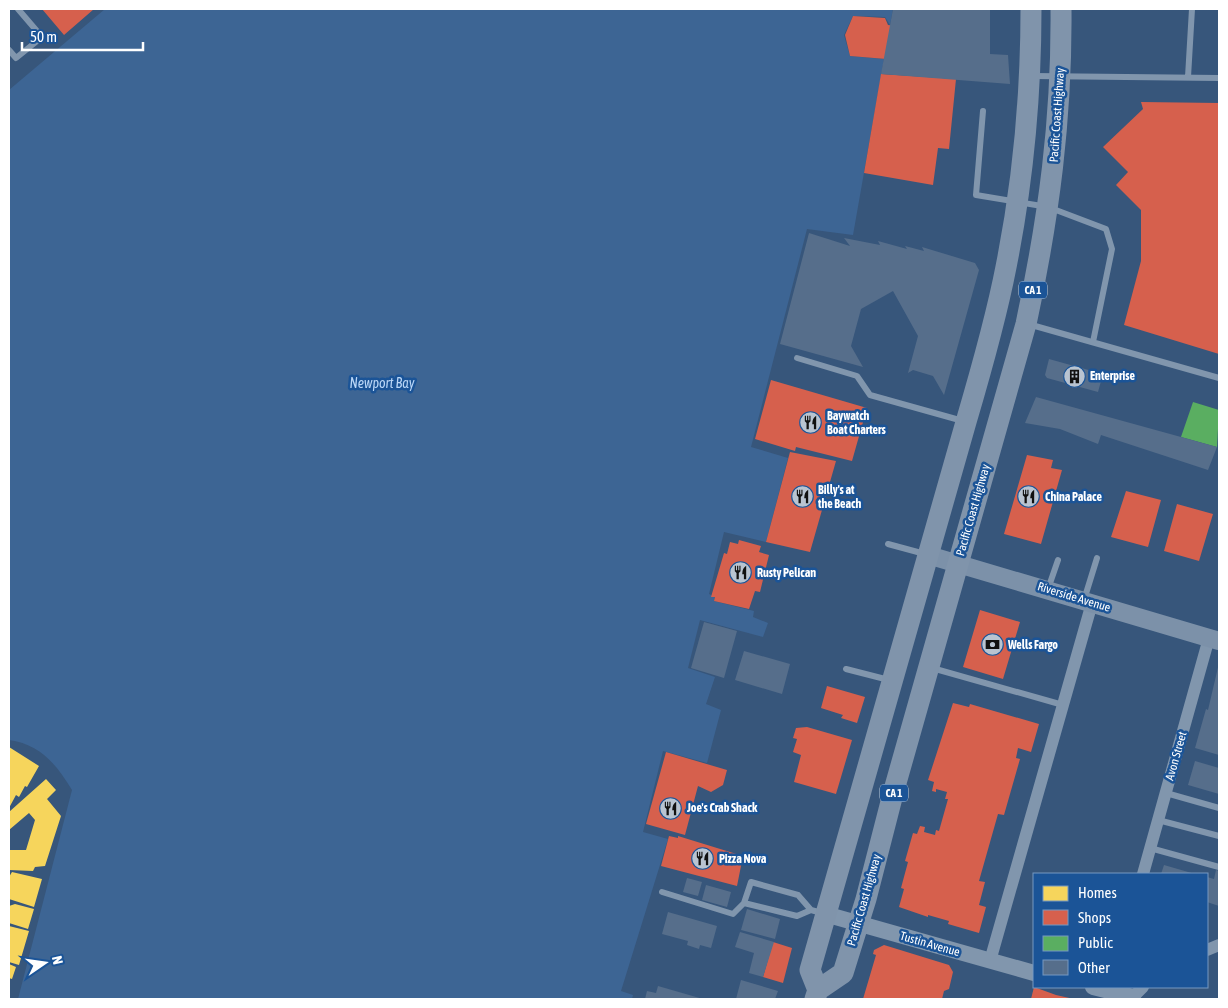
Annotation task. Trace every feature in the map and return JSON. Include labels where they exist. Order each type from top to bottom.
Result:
[{"type":"highway","name":"Pacific Coast Highway","points":[[1031,9],[1030,76],[1017,202],[1006,267],[991,332],[892,681],[818,912],[810,970],[816,995],[843,973],[1026,324],[1048,207],[1062,76],[1061,9]]},
{"type":"main road","name":"Riverside Avenue","points":[[928,555],[1214,639]]},
{"type":"street","points":[[990,961],[1063,705],[1088,601]]},
{"type":"street","name":"Avon Street","points":[[1143,873],[1214,639]]},
{"type":"street","name":"Tustin Avenue","points":[[818,912],[1033,973]]},
{"type":"street","points":[[1099,988],[1136,994]]},
{"type":"lane","points":[[9,50],[16,58],[42,36],[18,9]]},
{"type":"lane","points":[[1188,78],[1192,9]]},
{"type":"lane","points":[[1030,76],[1219,78]]},
{"type":"lane","points":[[983,112],[976,194],[1048,207],[1106,229],[1112,249],[1093,342]]},
{"type":"lane","points":[[1026,324],[1219,378]]},
{"type":"lane","points":[[797,358],[858,376],[870,395],[966,422]]},
{"type":"lane","points":[[888,544],[928,555]]},
{"type":"lane","points":[[1088,601],[1097,558]]},
{"type":"lane","points":[[1048,590],[1058,560]]},
{"type":"lane","points":[[929,667],[1063,705]]},
{"type":"lane","points":[[846,669],[892,681]]},
{"type":"lane","points":[[1166,793],[1219,808]]},
{"type":"lane","points":[[1158,820],[1219,836]]},
{"type":"lane","points":[[1150,848],[1219,867]]},
{"type":"lane","points":[[662,892],[733,914],[744,903],[751,882],[798,895],[818,912]]},
{"type":"lane","points":[[744,903],[797,916],[818,912]]},
{"type":"water","name":"Newport Bay","points":[[105,9],[893,9],[890,25],[885,17],[853,16],[844,35],[850,56],[884,59],[853,235],[807,229],[751,447],[788,458],[766,542],[724,532],[709,594],[715,597],[714,601],[754,611],[753,617],[768,623],[763,637],[700,620],[688,668],[715,677],[706,704],[721,710],[707,763],[663,751],[643,832],[668,839],[621,991],[633,995],[632,999],[18,999],[72,790],[54,764],[39,751],[20,742],[9,740],[9,90]]},
{"type":"building: Homes","points":[[9,747],[39,766],[27,787],[25,786],[19,797],[16,795],[9,808]]},
{"type":"building: Homes","points":[[46,779],[56,790],[47,799],[61,816],[45,866],[35,867],[33,871],[9,870],[9,850],[26,850],[35,820],[29,813],[9,830],[9,812]]},
{"type":"building: Homes","points":[[12,872],[42,879],[34,907],[9,899],[9,877]]},
{"type":"building: Homes","points":[[15,904],[34,909],[28,929],[9,923],[9,906]]},
{"type":"building: Homes","points":[[9,926],[29,931],[19,965],[9,962]]},
{"type":"building: Homes","points":[[9,964],[16,967],[12,979],[9,978]]},
{"type":"building: Shops","points":[[42,9],[94,9],[64,35]]},
{"type":"building: Shops","points":[[853,16],[885,18],[888,25],[896,26],[901,20],[931,22],[937,42],[927,64],[897,60],[894,50],[889,50],[886,59],[850,56],[845,35]]},
{"type":"building: Shops","points":[[881,74],[956,79],[949,149],[938,148],[933,185],[864,173]]},
{"type":"building: Shops","points":[[1141,102],[1219,103],[1219,354],[1124,325],[1141,261],[1141,210],[1116,185],[1128,172],[1103,147],[1143,109]]},
{"type":"building: Shops","name":"Baywatch Boat Charters","points":[[771,380],[867,408],[852,461],[796,447],[795,451],[755,439]]},
{"type":"building: Shops","name":"Billy's at the Beach","points":[[790,452],[836,461],[810,552],[766,542]]},
{"type":"building: Shops","points":[[1027,455],[1053,460],[1051,468],[1062,470],[1041,544],[1004,534]]},
{"type":"building: Shops","points":[[1126,491],[1161,500],[1148,547],[1111,537]]},
{"type":"building: Shops","points":[[1177,504],[1213,514],[1199,561],[1164,551]]},
{"type":"building: Shops","name":"Rusty Pelican","points":[[739,540],[761,546],[759,552],[769,555],[760,592],[755,591],[749,609],[714,601],[715,597],[711,597],[724,553],[727,554],[730,542],[738,544]]},
{"type":"building: Shops","name":"Wells Fargo","points":[[980,610],[1020,622],[1003,679],[963,667]]},
{"type":"building: Shops","points":[[827,686],[865,697],[857,723],[841,718],[843,715],[821,708]]},
{"type":"building: Shops","points":[[953,703],[969,707],[970,704],[1039,724],[1031,752],[1018,748],[1016,758],[1020,759],[1004,815],[998,814],[979,881],[985,882],[979,905],[986,907],[979,933],[948,924],[949,921],[928,915],[928,917],[899,907],[904,889],[901,888],[908,862],[905,861],[913,833],[917,834],[920,826],[925,827],[924,832],[935,835],[936,830],[939,831],[948,799],[945,799],[947,792],[936,789],[936,792],[932,791],[934,782],[928,780]]},
{"type":"building: Shops","points":[[807,727],[852,740],[836,794],[794,782],[801,755],[793,752],[797,739],[793,738],[796,728]]},
{"type":"building: Shops","name":"Joe's Crab Shack","points":[[666,752],[727,770],[723,785],[711,792],[698,786],[685,835],[646,824]]},
{"type":"building: Shops","name":"Pizza Nova","points":[[669,836],[678,838],[678,836],[743,856],[737,886],[661,866]]},
{"type":"building: Shops","points":[[773,942],[792,948],[783,983],[763,977]]},
{"type":"building: Shops","points":[[884,945],[949,965],[953,972],[949,989],[944,991],[942,999],[863,999],[876,955],[873,954],[874,950]]},
{"type":"building: Shops","points":[[1034,988],[1037,988],[1074,999],[1031,999]]},
{"type":"building: Public","points":[[1193,402],[1219,410],[1217,447],[1181,437]]},
{"type":"building: Other","points":[[893,9],[990,9],[990,54],[1008,55],[1010,84],[881,74]]},
{"type":"building: Other","points":[[809,233],[850,246],[844,238],[880,245],[878,241],[907,249],[905,246],[924,251],[922,247],[975,263],[979,270],[944,395],[933,376],[913,370],[908,373],[918,336],[893,291],[861,309],[851,346],[863,367],[780,344]]},
{"type":"building: Other","name":"Enterprise","points":[[1049,359],[1103,374],[1098,392],[1047,378],[1045,375]]},
{"type":"building: Other","points":[[1036,397],[1217,447],[1208,470],[1101,435],[1098,444],[1060,429],[1025,423]]},
{"type":"building: Other","points":[[704,622],[737,631],[724,678],[691,668]]},
{"type":"building: Other","points":[[744,651],[790,664],[782,694],[735,680]]},
{"type":"building: Other","points":[[1219,663],[1219,755],[1195,748],[1206,709],[1208,710]]},
{"type":"building: Other","points":[[1195,761],[1219,768],[1219,794],[1188,785]]},
{"type":"building: Other","points":[[1164,865],[1192,873],[1161,873]]},
{"type":"building: Other","points":[[1216,870],[1219,871],[1219,906],[1208,902],[1208,877],[1214,879]]},
{"type":"building: Other","points":[[687,878],[702,882],[698,896],[683,892]]},
{"type":"building: Other","points":[[706,885],[731,892],[727,907],[702,900]]},
{"type":"building: Other","points":[[747,909],[780,919],[775,939],[741,930]]},
{"type":"building: Other","points":[[668,912],[717,926],[711,948],[700,945],[699,949],[687,945],[688,941],[662,934]]},
{"type":"building: Other","points":[[740,932],[774,942],[763,977],[749,973],[754,953],[735,947]]},
{"type":"building: Other","points":[[741,980],[778,991],[775,999],[736,999]]},
{"type":"building: Other","points":[[658,986],[703,999],[645,999],[647,991],[656,993]]},
{"type":"place","name":"Enterprise","points":[[1074,376]]},
{"type":"place","name":"Baywatch Boat Charters","points":[[811,423]]},
{"type":"place","name":"Billy's at the Beach","points":[[802,497]]},
{"type":"place","name":"China Palace","points":[[1029,497]]},
{"type":"place","name":"Rusty Pelican","points":[[741,573]]},
{"type":"place","name":"Wells Fargo","points":[[992,645]]},
{"type":"place","name":"Joe's Crab Shack","points":[[671,808]]},
{"type":"place","name":"Pizza Nova","points":[[703,859]]}]
